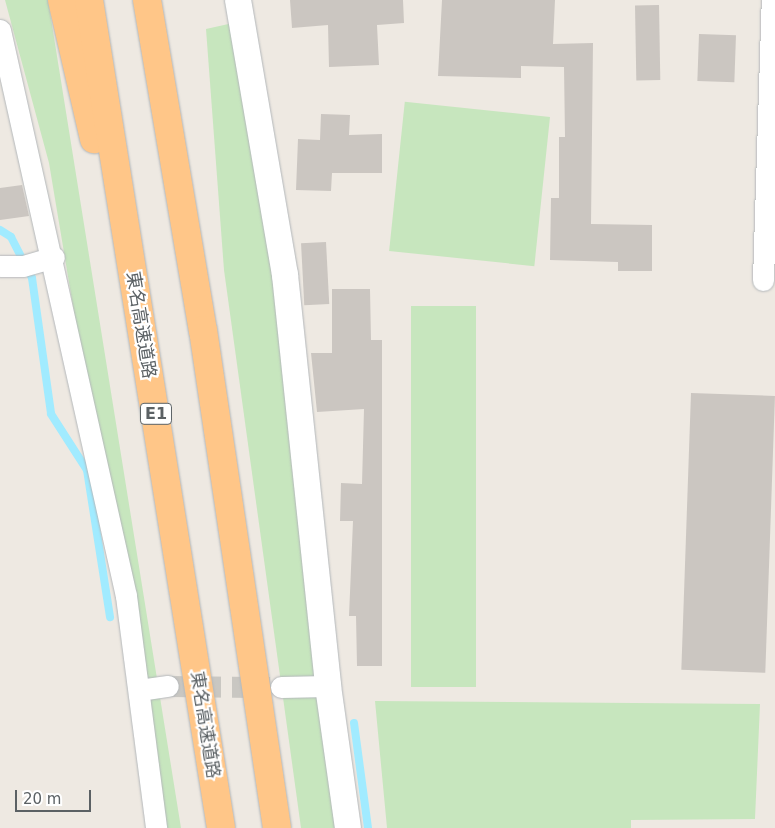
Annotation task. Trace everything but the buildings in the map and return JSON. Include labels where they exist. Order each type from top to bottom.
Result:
[{"type":"highway","points":[[62,0],[121,255],[175,537]]},
{"type":"highway","name":"東名高速道路","points":[[89,0],[221,828]]},
{"type":"highway","points":[[147,0],[203,330],[277,828]]},
{"type":"street","points":[[238,0],[285,275],[328,686],[348,828]]},
{"type":"street","points":[[763,280],[772,0]]},
{"type":"street","points":[[0,30],[54,258],[126,596],[156,828]]},
{"type":"street","points":[[0,266],[23,266],[54,258]]},
{"type":"street","points":[[139,690],[168,686]]},
{"type":"street","points":[[281,687],[328,686]]},
{"type":"green space","points":[[5,0],[48,0],[181,828],[155,828],[144,730],[49,163]]},
{"type":"green space","points":[[233,23],[281,322],[341,828],[301,828],[224,270],[206,29]]},
{"type":"green space","points":[[405,102],[550,117],[534,266],[389,251]]},
{"type":"green space","points":[[411,306],[476,306],[476,687],[411,687]]},
{"type":"green space","points":[[375,701],[760,704],[755,819],[631,820],[631,828],[387,828]]},
{"type":"waterway","points":[[0,230],[11,237],[32,278],[51,414],[87,470],[110,617]]},
{"type":"waterway","points":[[354,723],[368,828]]},
{"type":"tunnel","points":[[168,686],[270,687]]}]
